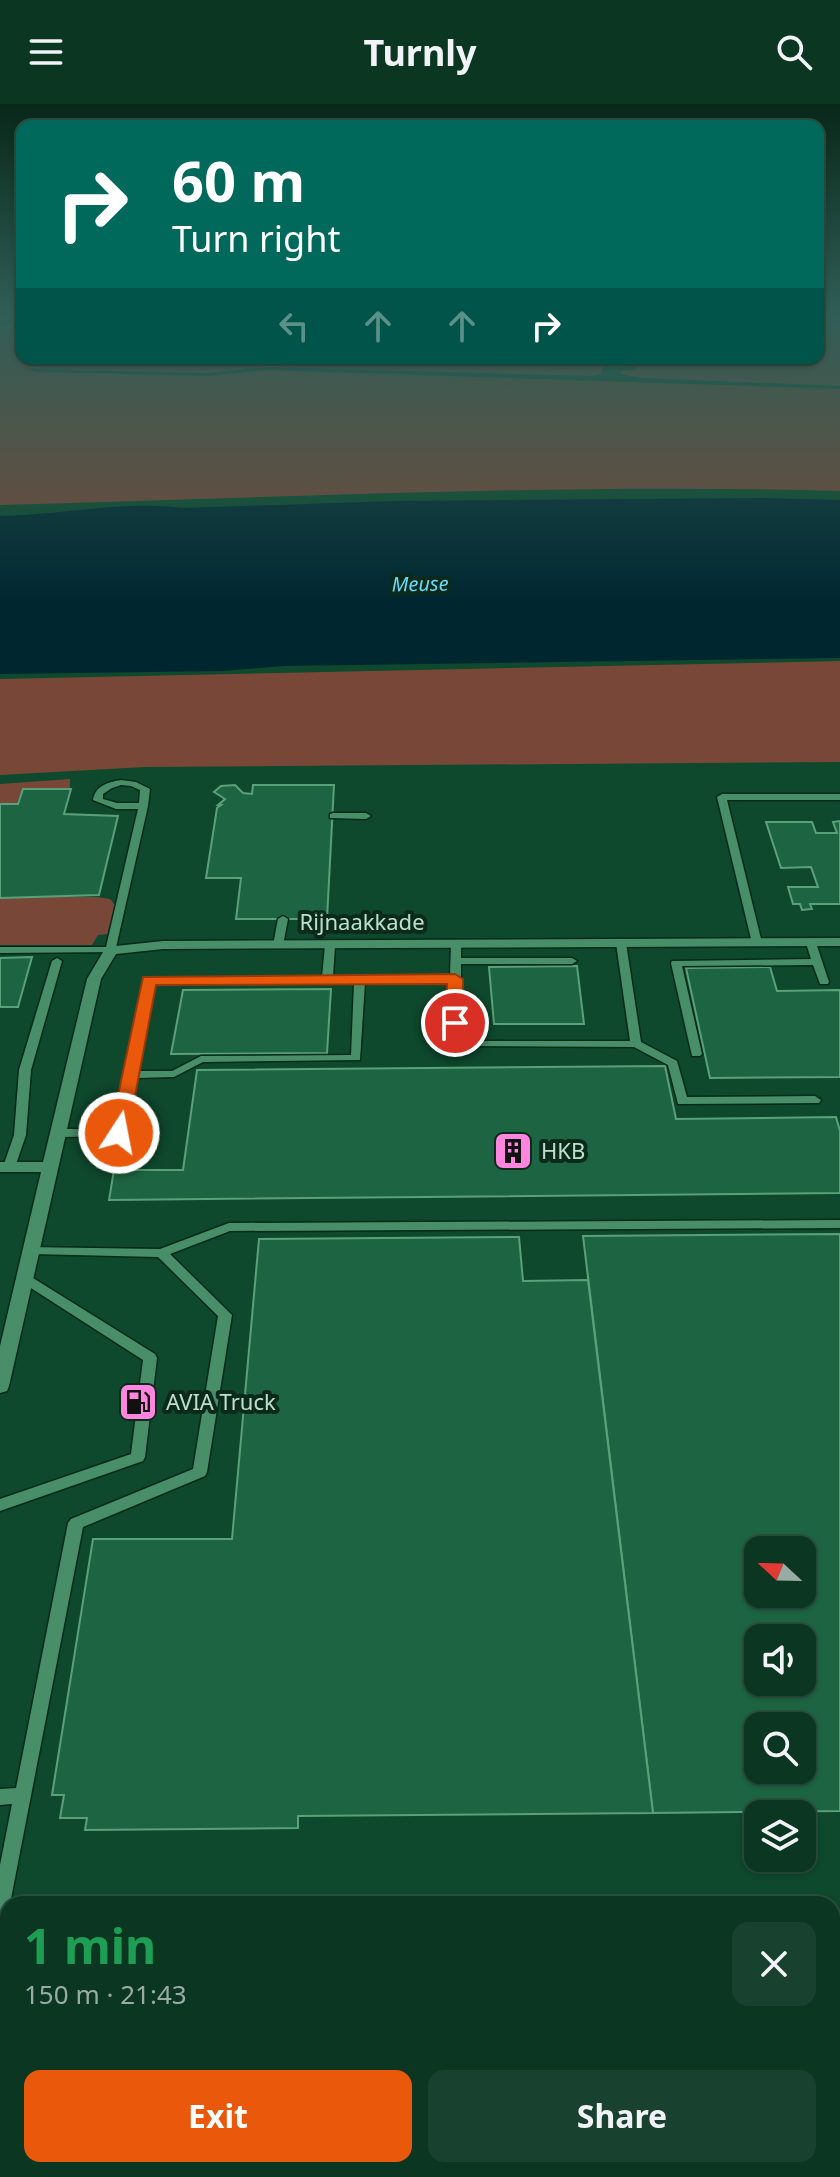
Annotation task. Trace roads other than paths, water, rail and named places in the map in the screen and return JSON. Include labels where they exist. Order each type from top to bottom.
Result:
[{"type":"street","name":"Rijnaakkade","points":[[111,950],[163,945],[840,942]]},
{"type":"street","points":[[0,1386],[94,979],[111,950]]},
{"type":"street","points":[[4,1167],[50,1167]]},
{"type":"lane","points":[[0,950],[111,950],[143,806],[145,789],[137,784],[113,783],[99,793],[98,800],[105,804],[143,806]]},
{"type":"lane","points":[[757,943],[722,797],[840,797]]},
{"type":"lane","points":[[333,816],[366,816]]},
{"type":"lane","points":[[278,945],[283,919]]},
{"type":"lane","points":[[621,943],[636,1044]]},
{"type":"lane","points":[[811,943],[824,982]]},
{"type":"lane","points":[[456,944],[455,1044],[636,1044],[673,1063],[682,1101],[815,1100]]},
{"type":"lane","points":[[327,980],[330,945]]},
{"type":"lane","points":[[4,1167],[20,1135],[25,1070],[57,961]]},
{"type":"lane","points":[[455,961],[572,961]]},
{"type":"lane","points":[[696,1054],[676,963],[818,962]]},
{"type":"lane","points":[[130,1075],[174,1074],[201,1059],[356,1058],[360,979]]},
{"type":"lane","points":[[58,1133],[119,1133],[149,981],[455,979]]},
{"type":"lane","points":[[31,1250],[161,1253],[229,1227],[840,1224]]},
{"type":"lane","points":[[3,1896],[76,1523],[200,1472],[225,1315],[161,1253]]},
{"type":"lane","points":[[0,1505],[138,1457],[150,1358],[25,1278]]},
{"type":"lane","points":[[0,1797],[22,1795]]},
{"type":"water","name":"Meuse","points":[[840,500],[840,658],[284,666],[223,671],[0,674],[0,516],[138,506],[184,508],[396,501]]},
{"type":"place","name":"HKB","points":[[513,1151]]},
{"type":"place","name":"AVIA Truck","points":[[138,1402]]}]
